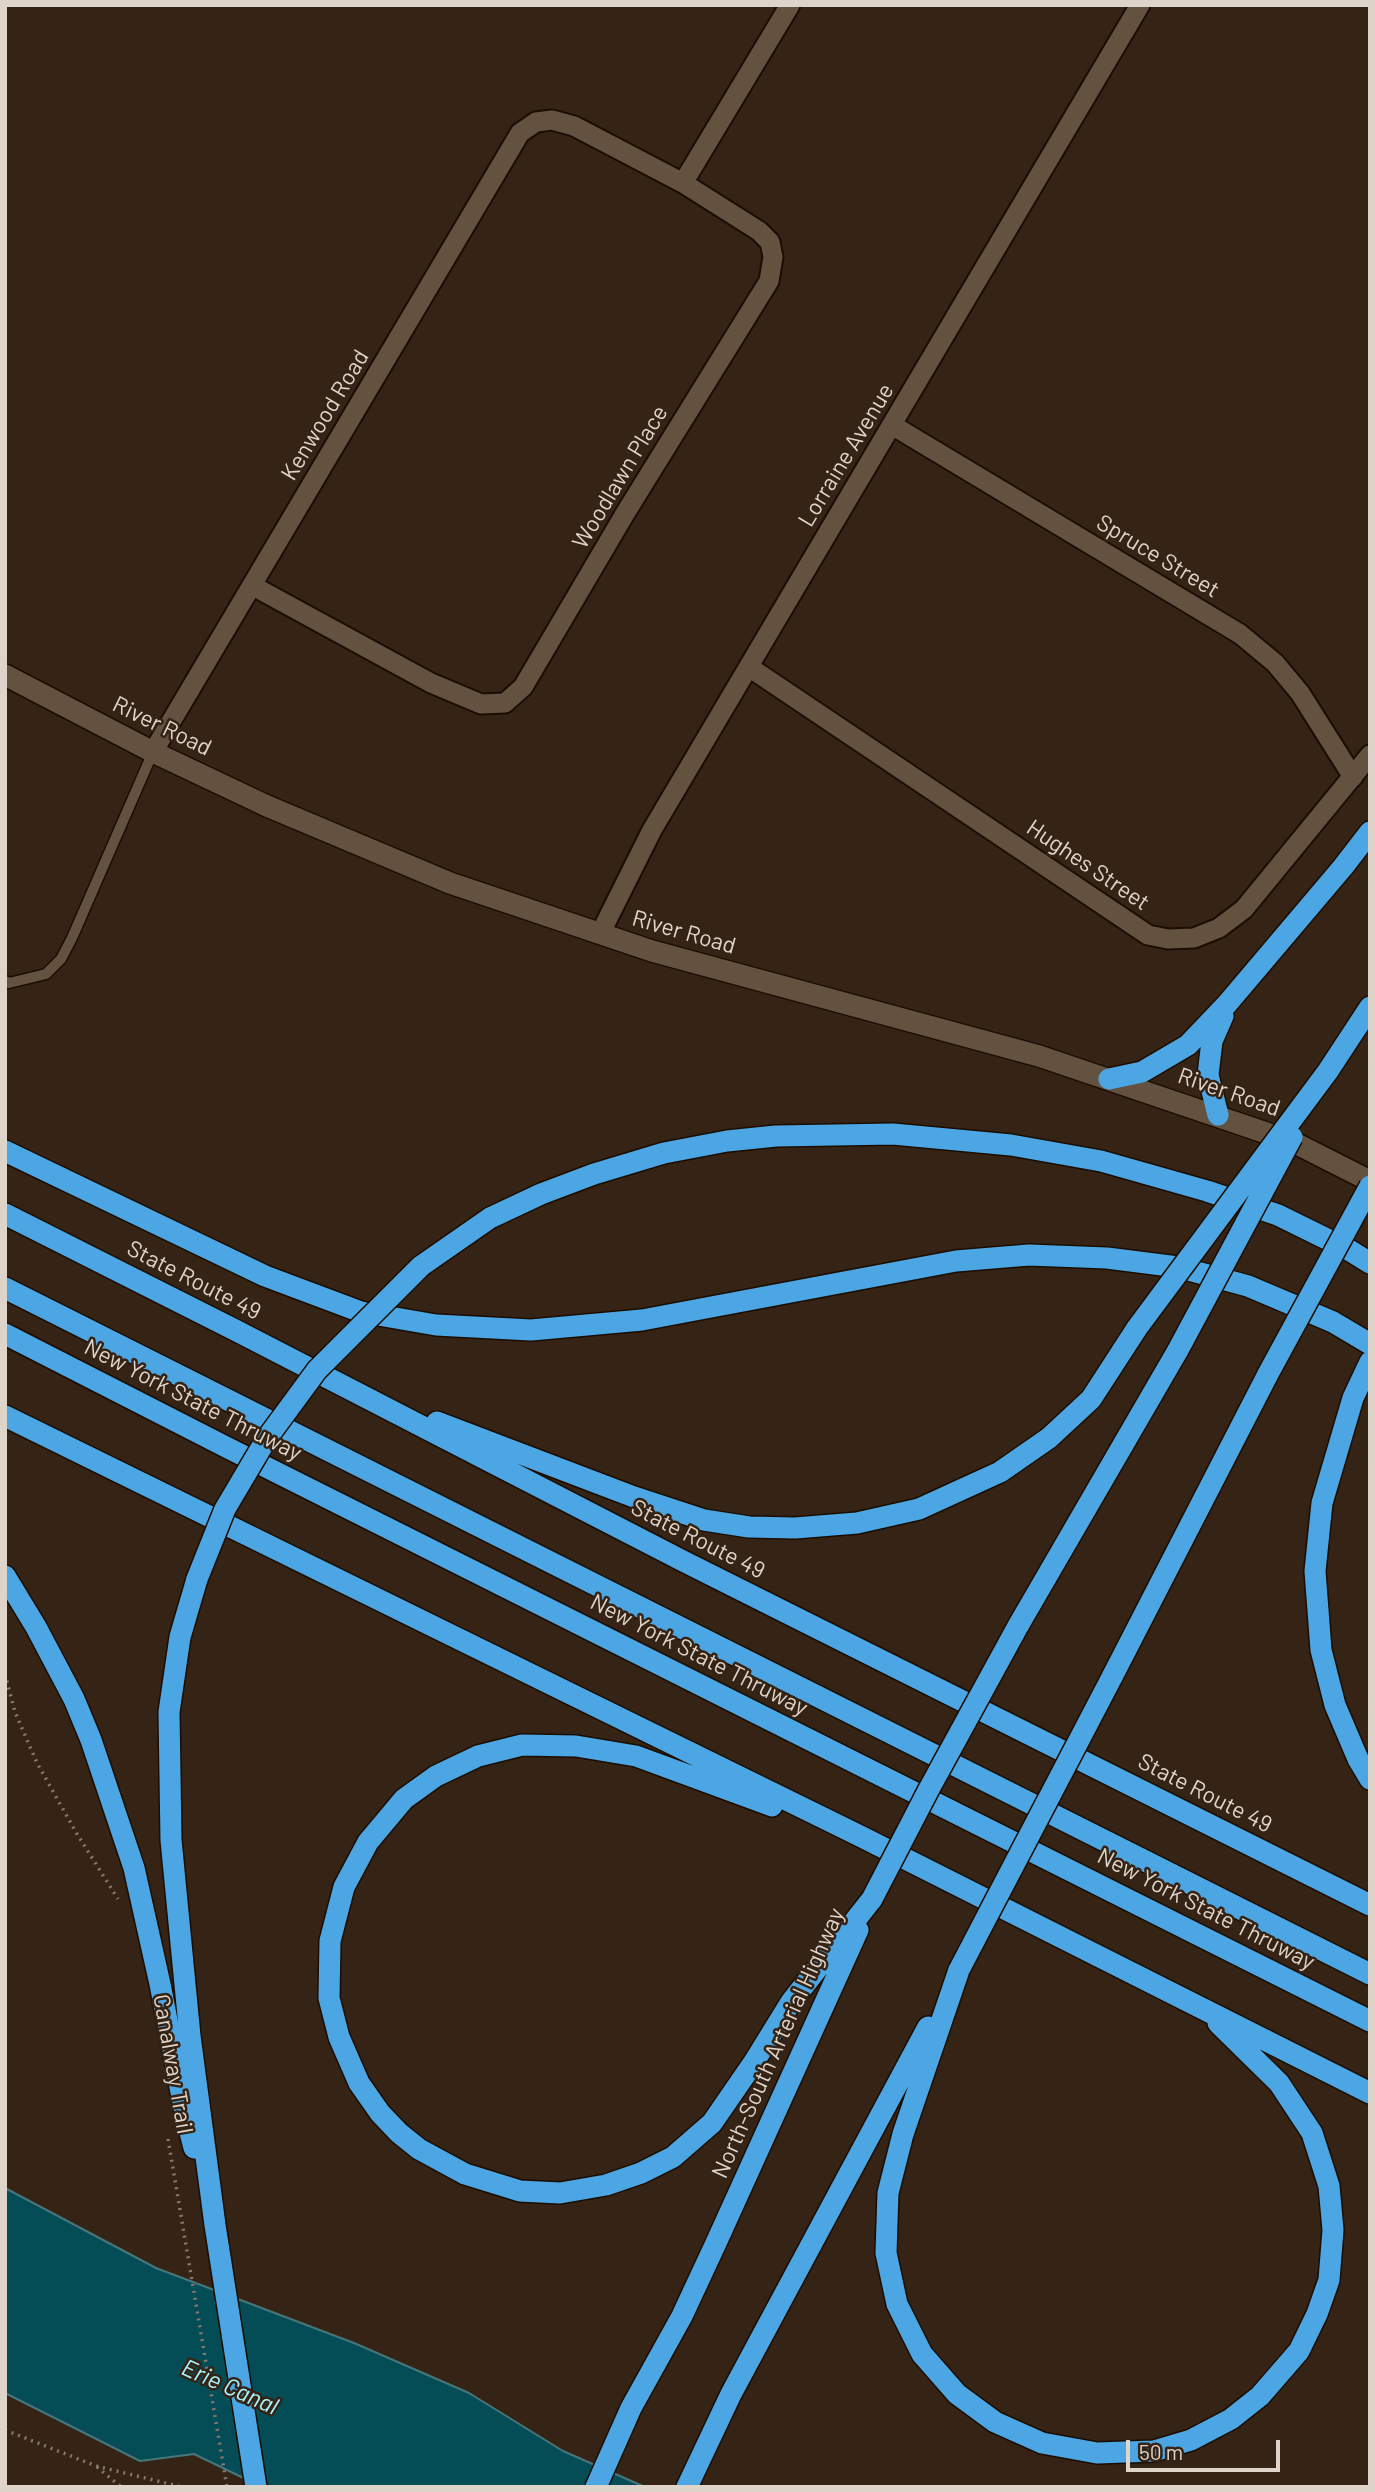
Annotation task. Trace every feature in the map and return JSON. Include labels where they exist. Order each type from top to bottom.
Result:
[{"type":"highway","points":[[1109,1079],[1142,1072],[1188,1045],[1227,1004],[1370,832]]},
{"type":"highway","points":[[1217,1115],[1208,1075],[1212,1041],[1227,1004]]},
{"type":"highway","points":[[360,1395],[704,1520],[749,1527],[796,1528],[858,1523],[919,1509],[1000,1472],[1049,1438],[1091,1399],[1137,1328],[1328,1070],[1370,1007]]},
{"type":"highway","name":"North-South Arterial Highway","points":[[596,2487],[631,2408],[682,2316],[872,1899],[1018,1626],[1178,1350],[1328,1070]]},
{"type":"highway","points":[[256,2487],[215,2225],[191,2036],[171,1840],[169,1712],[180,1637],[197,1579],[225,1510],[267,1438],[317,1370],[421,1266],[490,1218],[541,1194],[594,1174],[664,1153],[727,1141],[776,1136],[894,1134],[1011,1144],[1101,1161],[1207,1191],[1278,1215],[1370,1263]]},
{"type":"highway","points":[[5,1151],[265,1276],[361,1312],[436,1325],[531,1330],[642,1320],[956,1261],[1029,1255],[1107,1258],[1178,1267],[1248,1286],[1333,1322],[1370,1344]]},
{"type":"highway","points":[[687,2487],[732,2394],[959,1970],[1370,1183]]},
{"type":"highway","name":"State Route 49","points":[[5,1214],[709,1574],[1370,1905]]},
{"type":"highway","name":"New York State Thruway","points":[[5,1288],[1370,1974]]},
{"type":"highway","name":"New York State Thruway","points":[[5,1334],[1370,2021]]},
{"type":"highway","points":[[1370,1362],[1353,1398],[1322,1503],[1315,1571],[1321,1650],[1335,1705],[1358,1759],[1370,1779]]},
{"type":"highway","points":[[5,1416],[862,1837],[1370,2093]]},
{"type":"highway","points":[[5,1576],[74,1699],[91,1740],[134,1868],[185,2113],[215,2225]]},
{"type":"highway","points":[[862,1837],[636,1756],[576,1746],[522,1745],[478,1756],[436,1776],[404,1800],[368,1842],[344,1887],[330,1941],[329,1998],[339,2037],[359,2082],[380,2113],[419,2149],[465,2174],[520,2191],[560,2193],[606,2185],[641,2173],[673,2157],[712,2123],[792,2002],[872,1899]]},
{"type":"highway","points":[[959,1970],[903,2134],[888,2193],[886,2253],[897,2304],[922,2354],[966,2401],[995,2422],[1042,2443],[1097,2453],[1154,2451],[1191,2440],[1231,2419],[1260,2396],[1299,2351],[1317,2314],[1329,2280],[1333,2230],[1329,2186],[1311,2133],[1279,2083],[1204,2010]]},
{"type":"main road","name":"River Road","points":[[5,675],[153,752],[267,806],[450,883],[652,951],[1039,1056],[1293,1142],[1370,1183]]},
{"type":"street","points":[[683,183],[790,5]]},
{"type":"street","name":"Lorraine Avenue","points":[[600,934],[652,830],[1140,5]]},
{"type":"street","name":"Woodlawn Place","points":[[253,586],[431,683],[481,704],[505,703],[523,687],[626,512],[769,281],[773,257],[770,242],[759,230],[683,183],[574,126],[552,120]]},
{"type":"street","name":"Kenwood Road","points":[[153,752],[520,132],[536,122],[552,120]]},
{"type":"street","name":"Spruce Street","points":[[892,425],[1240,634],[1275,663],[1300,693],[1353,778]]},
{"type":"street","name":"Hughes Street","points":[[749,667],[1148,935],[1168,939],[1194,938],[1219,928],[1244,909],[1370,755]]},
{"type":"lane","points":[[5,981],[9,983],[46,974],[61,959],[153,752]]},
{"type":"path","points":[[5,1674],[15,1712],[37,1763],[123,1909]]},
{"type":"path","name":"Canalway Trail","points":[[167,2131],[227,2487]]},
{"type":"path","points":[[5,2430],[96,2466],[181,2487]]},
{"type":"path","points":[[96,2466],[121,2487]]},
{"type":"water","name":"Erie Canal","points":[[5,2188],[156,2268],[354,2343],[469,2393],[563,2451],[645,2487],[262,2487],[194,2454],[140,2461],[5,2393]]}]
